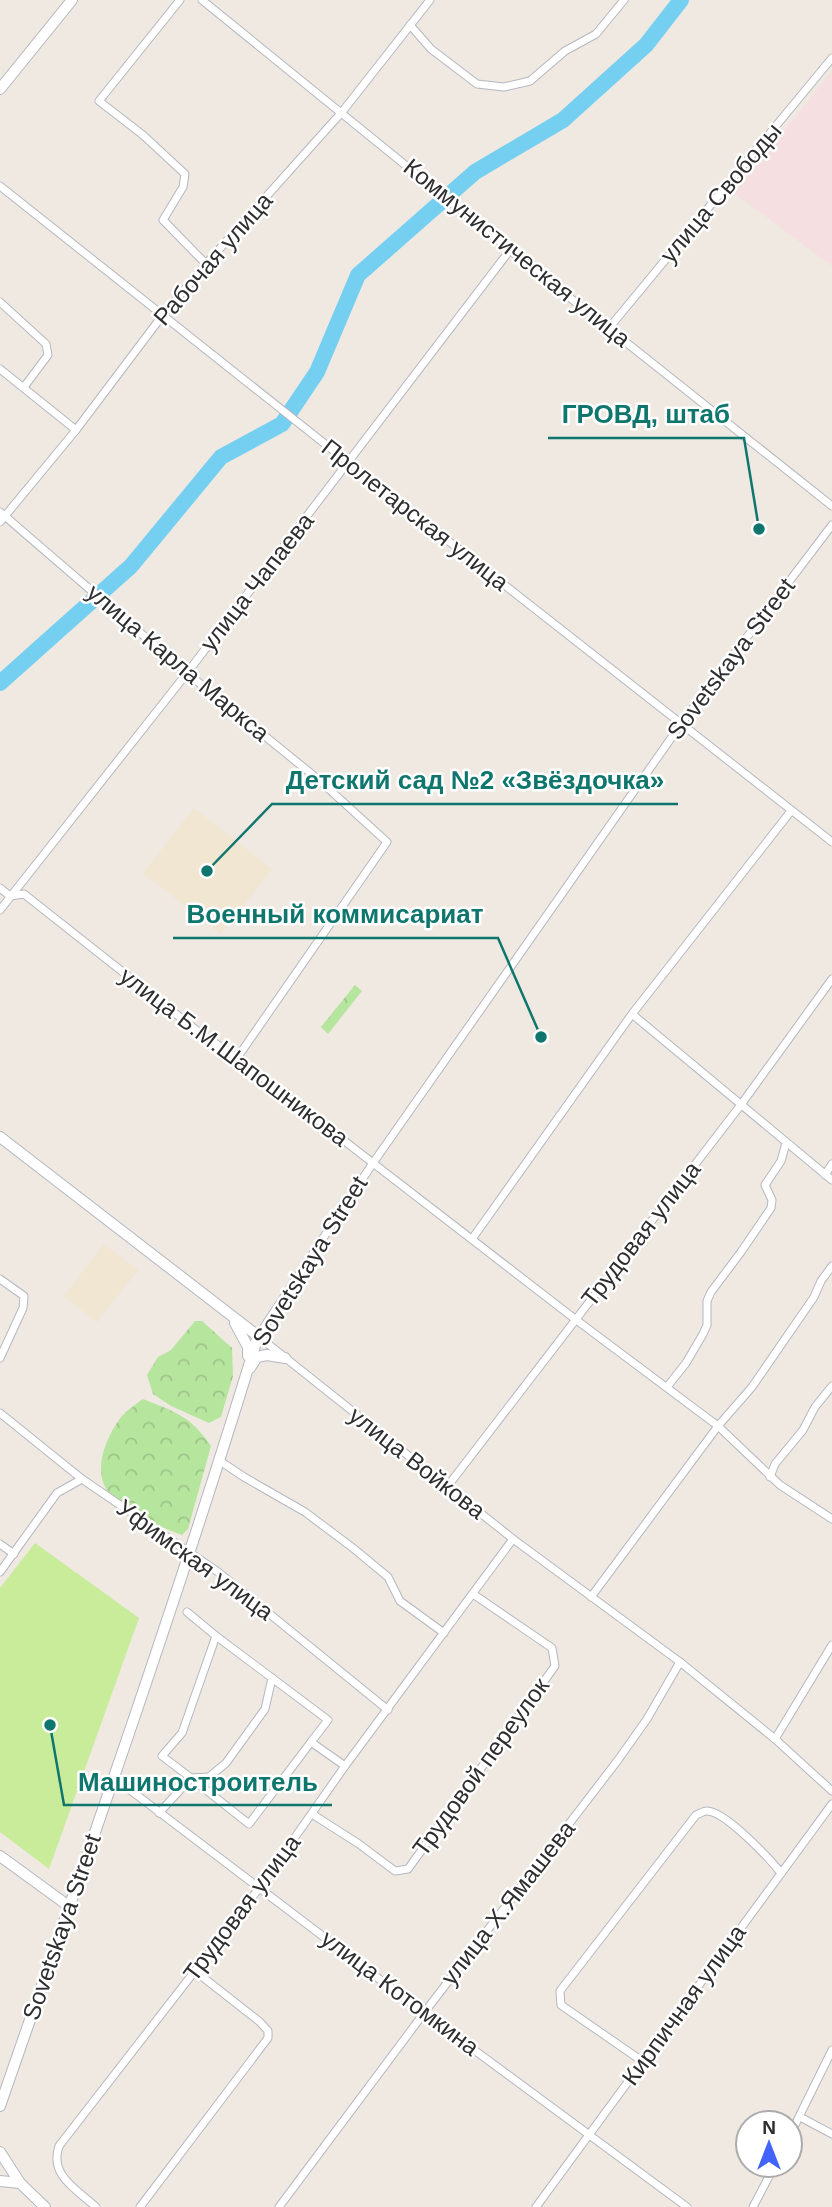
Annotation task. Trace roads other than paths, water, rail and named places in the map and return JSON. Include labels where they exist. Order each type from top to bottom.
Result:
[{"type":"main road","points":[[0,89],[72,0]]},
{"type":"main road","name":"улица Войкова","points":[[0,1137],[258,1336]]},
{"type":"main road","points":[[228,1314],[242,1332],[248,1347],[246,1373]]},
{"type":"main road","name":"Sovetskaya Street","points":[[0,2106],[220,1461],[258,1336]]},
{"type":"main road","points":[[246,1373],[257,1357],[267,1355],[285,1358]]},
{"type":"main road","points":[[0,1856],[70,1907]]},
{"type":"main road","points":[[0,2151],[20,2183],[45,2207]]},
{"type":"main road","points":[[0,2182],[20,2183]]},
{"type":"street","points":[[180,0],[99,101],[143,135],[185,173],[183,187],[163,220],[206,264]]},
{"type":"street","name":"Коммунистическая улица","points":[[202,0],[470,218],[832,506]]},
{"type":"street","name":"Рабочая улица","points":[[2,517],[76,430],[162,316],[342,112],[430,0]]},
{"type":"street","points":[[410,26],[431,49],[477,84],[503,87],[530,81],[565,51],[596,34],[624,0]]},
{"type":"street","name":"улица Свободы","points":[[609,328],[832,58]]},
{"type":"street","name":"Пролетарская улица","points":[[0,186],[832,842]]},
{"type":"street","name":"улица Чапаева","points":[[0,910],[187,673],[510,250]]},
{"type":"street","points":[[0,302],[46,344],[48,355],[24,387]]},
{"type":"street","points":[[0,369],[76,430]]},
{"type":"street","name":"улица Карла Маркса","points":[[2,517],[187,673],[319,779],[387,842],[237,1058]]},
{"type":"street","name":"Sovetskaya Street","points":[[258,1336],[373,1163],[681,724],[832,525]]},
{"type":"street","points":[[472,1239],[632,1014],[791,811]]},
{"type":"street","name":"улица Б.М.Шапошникова","points":[[0,888],[10,896],[24,894],[200,1033],[237,1058],[575,1320],[718,1426],[770,1477],[832,1518]]},
{"type":"street","name":"Трудовая улица","points":[[447,1487],[740,1106],[832,979]]},
{"type":"street","points":[[632,1014],[829,1177],[832,1164]]},
{"type":"street","points":[[667,1387],[686,1363],[703,1334],[707,1325],[707,1301],[710,1292],[771,1208],[772,1200],[765,1185],[781,1161],[786,1143]]},
{"type":"street","points":[[591,1597],[718,1426],[752,1387],[832,1266]]},
{"type":"street","points":[[0,1279],[24,1296],[23,1308],[0,1358]]},
{"type":"street","name":"улица Войкова","points":[[258,1336],[513,1539],[680,1662],[775,1739],[832,1790]]},
{"type":"street","points":[[770,1477],[775,1464],[803,1430],[815,1407],[832,1386]]},
{"type":"street","name":"Уфимская улица","points":[[0,1413],[82,1479],[188,1550],[388,1710]]},
{"type":"street","points":[[220,1461],[305,1512],[353,1548],[388,1577],[400,1601],[444,1633]]},
{"type":"street","points":[[0,1572],[57,1493],[82,1479]]},
{"type":"street","name":"Трудовая улица","points":[[96,2207],[61,2175],[55,2162],[59,2146],[260,1887],[345,1766],[513,1539]]},
{"type":"street","points":[[0,1544],[14,1554]]},
{"type":"street","name":"Трудовой переулок","points":[[312,1814],[359,1844],[394,1871],[408,1869],[555,1666],[552,1648],[473,1594]]},
{"type":"street","points":[[187,1612],[328,1720],[249,1824],[162,1756],[182,1733],[216,1636]]},
{"type":"street","points":[[775,1739],[832,1645]]},
{"type":"street","name":"улица Х.Ямашева","points":[[279,2207],[618,1760],[647,1719],[680,1662]]},
{"type":"street","points":[[159,1813],[191,1778],[209,1777],[226,1763],[265,1709],[272,1678]]},
{"type":"street","points":[[311,1742],[345,1766]]},
{"type":"street","name":"улица Котомкина","points":[[113,1777],[424,2013],[687,2207]]},
{"type":"street","name":"Кирпичная улица","points":[[536,2207],[832,1804]]},
{"type":"street","points":[[642,2062],[561,2005],[561,1991],[696,1815],[707,1811],[719,1815],[765,1853],[781,1873]]},
{"type":"street","points":[[140,2207],[268,2038],[268,2031],[260,2022],[195,1971]]},
{"type":"street","points":[[804,2109],[832,2050]]},
{"type":"street","points":[[804,2119],[832,2134]]},
{"type":"street","points":[[753,2207],[768,2179]]},
{"type":"waterway","points":[[0,683],[131,566],[221,457],[282,424],[317,372],[358,275],[475,172],[563,120],[646,45],[681,0]]},
{"type":"place","name":"ГРОВД, штаб","points":[[759,529]]},
{"type":"place","name":"Детский сад №2 «Звёздочка»","points":[[207,871]]},
{"type":"place","name":"Военный коммисариат","points":[[541,1037]]},
{"type":"place","name":"Машиностроитель","points":[[50,1725]]}]
